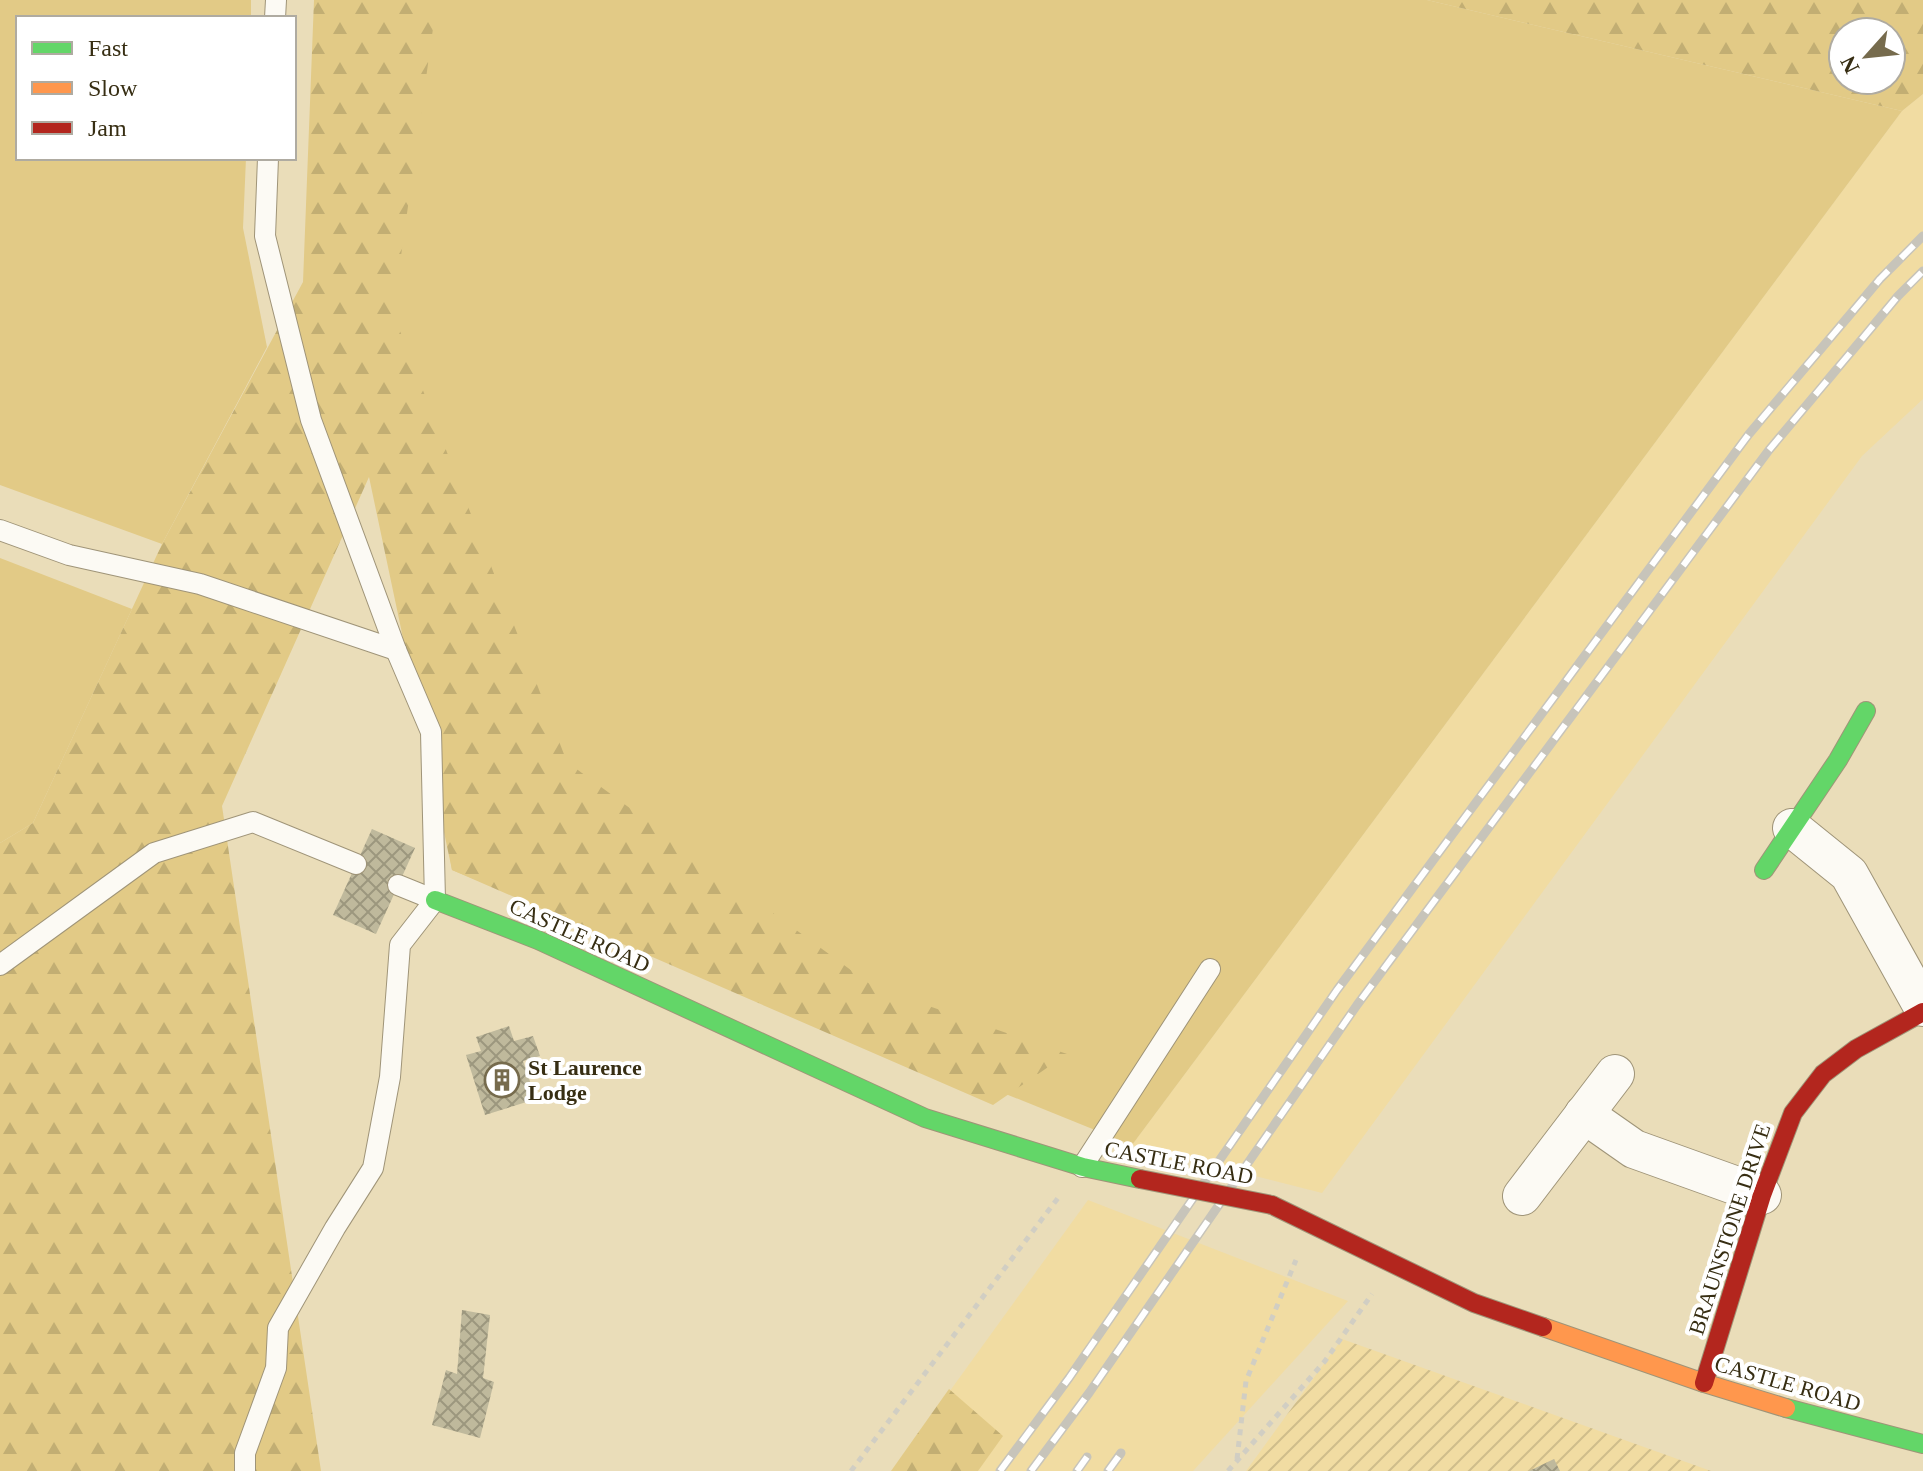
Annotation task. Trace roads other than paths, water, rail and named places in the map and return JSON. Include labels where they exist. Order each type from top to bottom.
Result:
[{"type":"street","points":[[1764,870],[1838,760],[1866,711]]},
{"type":"street","points":[[1792,828],[1849,874],[1923,1009]]},
{"type":"street","name":"CASTLE ROAD","points":[[435,900],[538,940],[925,1118],[1077,1174],[1140,1179],[1272,1205],[1474,1303],[1704,1383],[1844,1425],[1923,1444]]},
{"type":"street","name":"BRAUNSTONE DRIVE","points":[[1704,1383],[1762,1195],[1793,1113],[1823,1074],[1856,1049],[1923,1009]]},
{"type":"street","points":[[1522,1196],[1615,1074]]},
{"type":"street","points":[[1584,1114],[1634,1149],[1762,1195]]},
{"type":"lane","points":[[245,1471],[245,1453],[276,1368],[278,1328],[373,1168],[390,1077],[400,945],[435,900],[431,732],[396,650],[311,420],[265,236],[268,160]]},
{"type":"lane","points":[[0,530],[69,555],[200,584],[396,650]]},
{"type":"lane","points":[[0,965],[154,853],[253,822],[356,864]]},
{"type":"lane","points":[[398,885],[435,900]]},
{"type":"lane","points":[[1077,1174],[1210,969]]},
{"type":"railway","points":[[1000,1471],[1069,1378],[1337,990],[1749,434],[1880,279],[1923,236]]},
{"type":"railway","points":[[1031,1471],[1089,1393],[1357,1005],[1769,450],[1898,296],[1923,271]]},
{"type":"railway","points":[[1108,1471],[1121,1453]]},
{"type":"railway","points":[[1077,1471],[1087,1457]]},
{"type":"place","name":"St Laurence Lodge","points":[[502,1080]]}]
